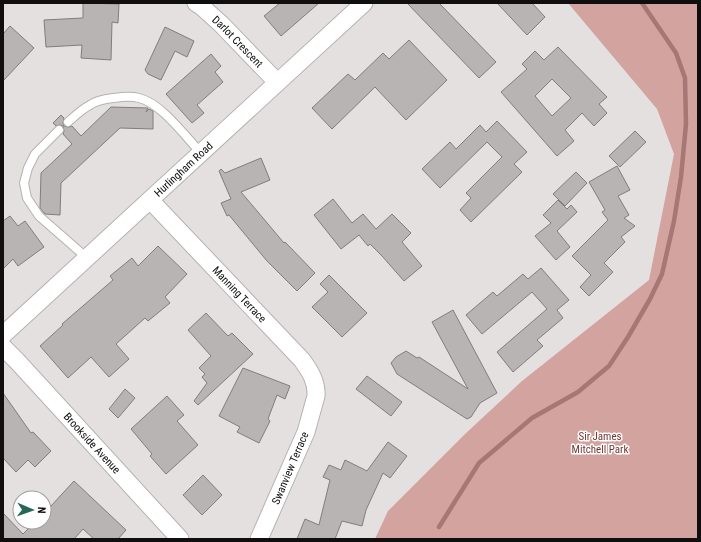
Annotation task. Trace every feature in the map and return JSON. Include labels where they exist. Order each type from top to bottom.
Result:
[{"type":"street","name":"Darlot Crescent","points":[[196,3],[221,24],[277,82]]},
{"type":"street","name":"Hurlingham Road","points":[[3,335],[364,3]]},
{"type":"street","name":"Manning Terrace","points":[[150,200],[302,360],[313,376],[317,390],[316,396]]},
{"type":"street","name":"Brookside Avenue","points":[[3,347],[180,539]]},
{"type":"street","name":"Swanview Terrace","points":[[259,539],[306,432],[316,396]]},
{"type":"lane","points":[[68,122],[90,104],[120,97],[138,98],[150,103],[158,109],[201,153]]},
{"type":"lane","points":[[59,130],[35,154],[28,168],[24,183],[28,198],[39,216],[86,258]]},
{"type":"green space","name":"Sir James Mitchell Park","points":[[568,3],[698,3],[698,539],[375,539],[388,511],[465,434],[522,381],[649,280],[674,154],[657,109]]},
{"type":"building","points":[[83,3],[119,4],[118,23],[112,22],[111,60],[81,58],[82,45],[46,47],[44,20],[83,18]]},
{"type":"building","points":[[280,3],[319,3],[281,36],[264,16]]},
{"type":"building","points":[[407,3],[439,3],[496,62],[479,78]]},
{"type":"building","points":[[497,3],[532,3],[545,17],[527,35]]},
{"type":"building","points":[[10,26],[34,48],[3,81],[3,34]]},
{"type":"building","points":[[165,27],[194,41],[187,57],[175,51],[161,80],[148,74],[145,70]]},
{"type":"building","points":[[409,40],[447,80],[406,120],[375,87],[332,129],[312,108],[348,74],[355,80],[383,53],[389,59]]},
{"type":"building","points":[[558,47],[607,97],[599,104],[607,113],[594,126],[582,113],[565,130],[574,141],[557,156],[501,92],[527,69],[522,64],[535,51],[544,60]],"holes":[[[552,79],[571,98],[552,116],[535,96]]]},
{"type":"building","points":[[211,54],[221,66],[215,72],[223,82],[197,105],[204,113],[192,123],[166,94]]},
{"type":"building","points":[[111,107],[148,108],[146,112],[149,109],[153,111],[153,129],[120,128],[61,183],[60,215],[45,214],[40,208],[41,173],[72,144],[63,134],[63,126],[56,126],[53,123],[61,115],[64,118],[64,126],[72,126],[81,136]]},
{"type":"building","points":[[497,121],[527,152],[514,164],[522,172],[471,222],[460,210],[471,198],[466,193],[502,157],[487,142],[440,188],[422,169],[450,142],[456,149],[480,125],[486,132]]},
{"type":"building","points":[[635,131],[646,142],[620,167],[609,156]]},
{"type":"building","points":[[261,158],[270,180],[241,192],[284,243],[285,242],[315,273],[297,291],[267,261],[229,215],[227,216],[221,203],[231,199],[219,171],[221,169],[225,173]]},
{"type":"building","points":[[617,166],[630,190],[618,196],[629,215],[624,218],[635,226],[621,237],[625,242],[604,263],[613,272],[589,296],[580,287],[591,275],[572,256],[608,220],[602,212],[605,210],[589,182]]},
{"type":"building","points":[[576,172],[587,183],[565,206],[553,194]]},
{"type":"building","points":[[333,199],[352,223],[363,214],[376,229],[392,214],[411,233],[402,242],[422,266],[404,281],[382,256],[370,244],[368,246],[359,235],[341,249],[314,215]]},
{"type":"building","points":[[558,200],[567,209],[571,205],[577,212],[557,231],[570,247],[556,260],[535,236],[551,223],[543,215]]},
{"type":"building","points":[[10,216],[18,226],[25,221],[44,247],[18,266],[13,259],[3,269],[3,221]]},
{"type":"building","points":[[158,246],[187,274],[165,297],[170,303],[148,321],[145,318],[116,344],[129,359],[109,377],[91,357],[68,378],[40,346],[63,325],[62,324],[113,280],[110,276],[132,258],[138,266]]},
{"type":"building","points":[[541,268],[569,300],[557,310],[563,318],[537,340],[543,346],[513,372],[497,352],[547,309],[532,292],[482,334],[466,315],[493,292],[497,296],[523,274],[528,279]]},
{"type":"building","points":[[329,275],[367,313],[342,337],[312,307],[328,292],[320,284]]},
{"type":"building","points":[[453,310],[497,393],[480,403],[471,417],[467,419],[397,374],[391,363],[396,357],[406,351],[417,358],[419,357],[468,389],[432,322]]},
{"type":"building","points":[[206,313],[228,336],[232,333],[253,354],[198,405],[194,401],[207,383],[202,377],[205,374],[199,368],[211,356],[188,330]]},
{"type":"building","points":[[243,368],[290,386],[285,399],[277,395],[268,419],[270,421],[259,443],[237,432],[240,427],[219,416]]},
{"type":"building","points":[[367,376],[402,402],[391,416],[356,389]]},
{"type":"building","points":[[125,389],[135,398],[118,418],[109,409]]},
{"type":"building","points":[[3,393],[31,433],[33,432],[51,451],[35,467],[28,460],[16,472],[3,458]]},
{"type":"building","points":[[167,396],[184,415],[177,421],[198,445],[166,474],[150,456],[152,454],[131,429]]},
{"type":"building","points":[[388,442],[407,456],[390,478],[383,473],[366,510],[362,526],[342,521],[335,539],[297,539],[305,519],[319,525],[330,480],[323,477],[329,465],[341,470],[345,460],[367,471]]},
{"type":"building","points":[[203,475],[222,495],[202,515],[183,495]]},
{"type":"building","points":[[74,481],[126,530],[118,539],[94,539],[83,529],[74,539],[3,539],[3,513],[12,522],[12,530],[19,530],[23,534],[27,530],[52,530],[52,505]]},
{"type":"waterway","points":[[439,527],[479,463],[532,418],[578,392],[609,366],[650,299],[662,274],[674,221],[681,177],[686,124],[685,78],[676,53],[642,3]]}]
